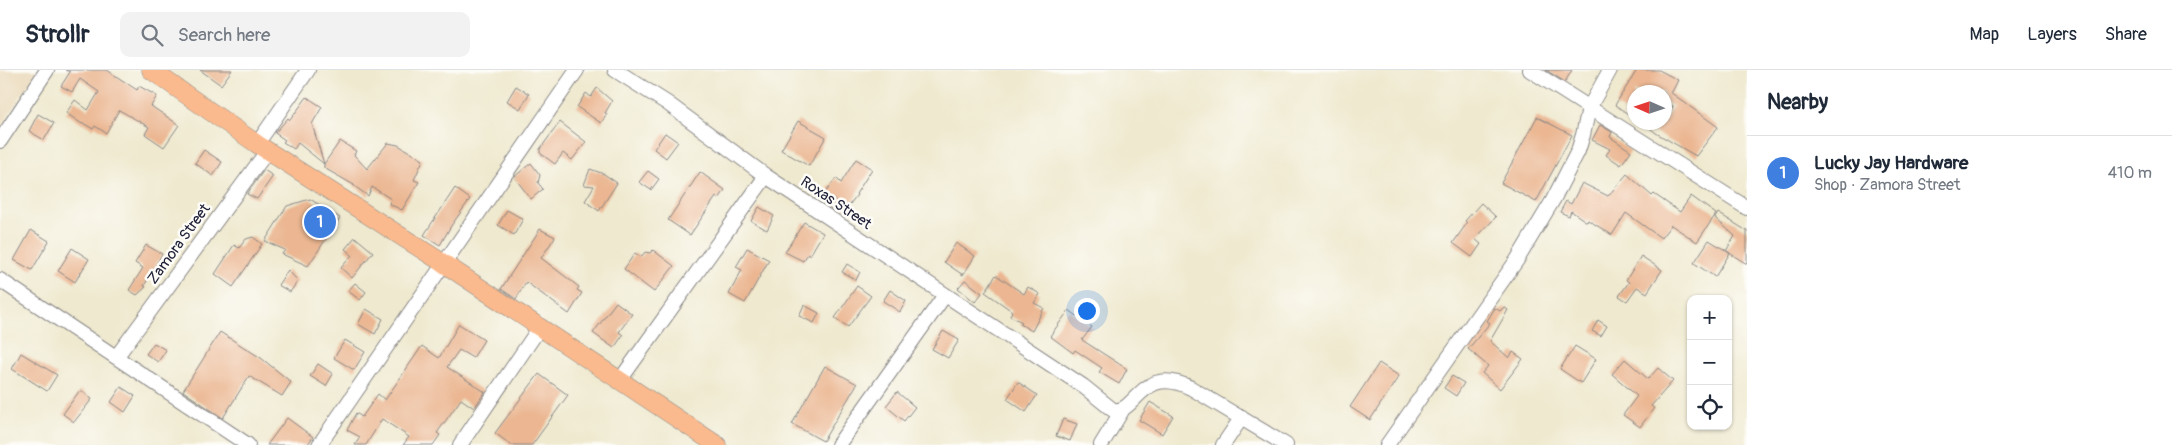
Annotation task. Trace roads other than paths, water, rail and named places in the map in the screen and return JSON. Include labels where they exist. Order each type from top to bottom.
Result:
[{"type":"main road","points":[[150,70],[262,147],[443,263],[718,445]]},
{"type":"street","points":[[0,141],[47,70]]},
{"type":"street","name":"Zamora Street","points":[[116,356],[262,147],[308,70]]},
{"type":"street","points":[[319,445],[577,70]]},
{"type":"street","name":"Roxas Street","points":[[615,70],[667,103],[766,176],[1042,358],[1083,386],[1113,410],[1123,409]]},
{"type":"street","points":[[1530,70],[1747,208]]},
{"type":"street","points":[[1387,445],[1516,260],[1553,200],[1578,151],[1589,108],[1610,70]]},
{"type":"street","points":[[620,380],[766,176]]},
{"type":"street","points":[[0,280],[248,445]]},
{"type":"street","points":[[838,445],[945,295]]},
{"type":"street","points":[[460,445],[540,327]]},
{"type":"street","points":[[1101,445],[1123,409],[1150,386],[1166,380],[1183,384],[1286,445]]},
{"type":"street","points":[[1223,445],[1242,418]]},
{"type":"place","name":"Lucky Jay Hardware","points":[[320,222]]}]
